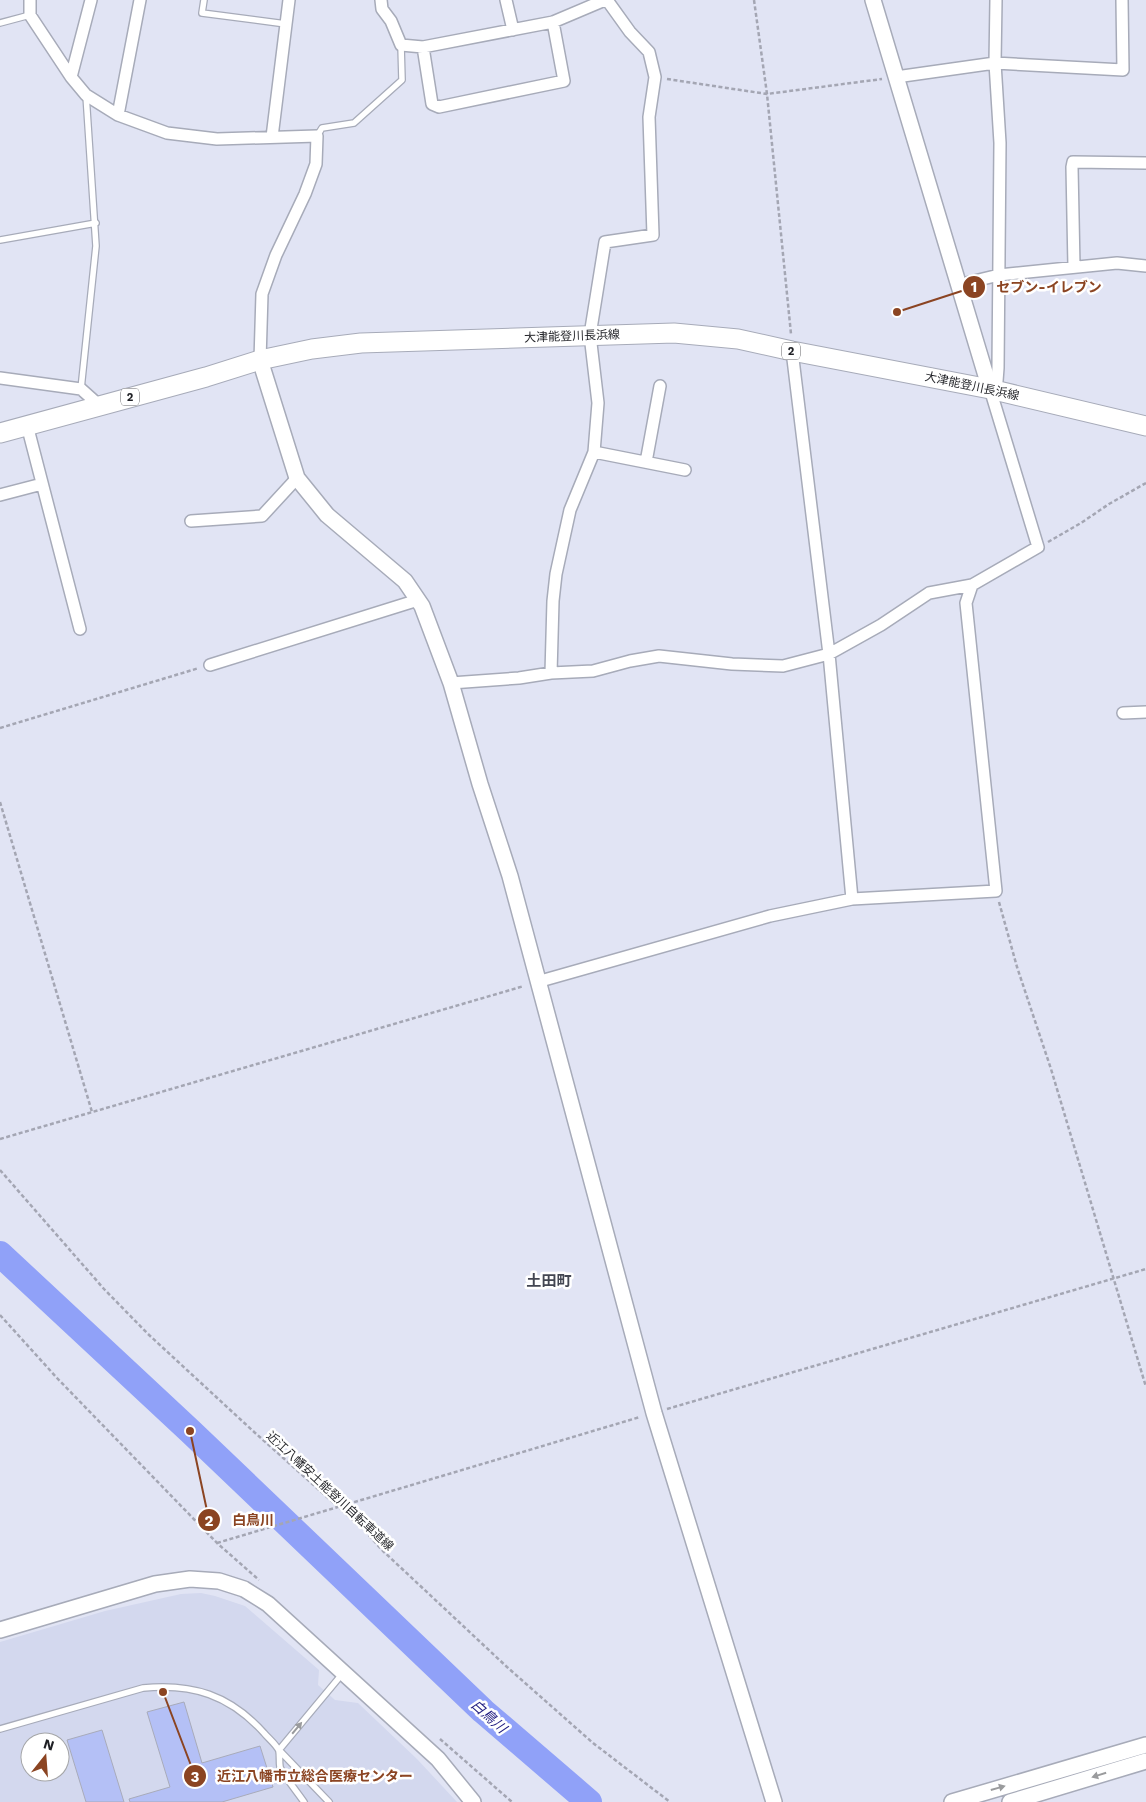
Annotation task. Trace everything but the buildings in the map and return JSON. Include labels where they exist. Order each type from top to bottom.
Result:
[{"type":"main road","name":"大津能登川長浜線","points":[[0,432],[206,377],[260,360],[312,349],[361,343],[590,335],[683,334],[738,338],[792,351],[990,389],[1146,426]]},
{"type":"street","points":[[30,0],[30,15],[72,77],[86,95],[118,114],[167,133],[217,139],[317,136],[316,164],[305,194],[276,255],[262,294],[260,360],[297,478],[327,515],[405,581],[422,606],[451,683],[480,784],[510,876],[654,1413],[774,1802]]},
{"type":"street","points":[[72,77],[91,0]]},
{"type":"street","points":[[118,114],[140,0]]},
{"type":"street","points":[[272,137],[289,0]]},
{"type":"street","points":[[382,0],[382,9],[392,21],[401,45],[423,47],[553,22],[606,0],[630,32],[649,52],[655,77],[649,118],[652,235],[605,242],[590,335],[598,404],[594,452],[570,510],[556,574],[553,601],[551,673]]},
{"type":"street","points":[[506,0],[513,30]]},
{"type":"street","points":[[451,683],[519,678],[551,673],[593,671],[630,661],[659,656],[732,664],[783,666],[829,654],[881,625],[929,594],[972,585],[1038,547],[873,0]]},
{"type":"street","points":[[990,389],[997,381],[998,368],[1000,143],[995,63],[996,0]]},
{"type":"street","points":[[896,77],[995,63],[1123,70],[1122,0]]},
{"type":"street","points":[[423,47],[432,104],[439,107],[564,81],[553,22]]},
{"type":"street","points":[[1074,267],[1072,167],[1074,162],[1146,162]]},
{"type":"street","points":[[958,284],[998,275],[1074,267],[1117,263],[1146,266]]},
{"type":"street","points":[[792,351],[829,654],[852,899]]},
{"type":"street","points":[[0,378],[81,389],[100,406]]},
{"type":"street","points":[[646,462],[660,386]]},
{"type":"street","points":[[27,425],[80,629]]},
{"type":"street","points":[[594,452],[685,470]]},
{"type":"street","points":[[192,521],[262,516],[297,478]]},
{"type":"street","points":[[0,495],[42,484]]},
{"type":"street","points":[[537,982],[770,916],[852,899],[996,891],[966,602],[972,585]]},
{"type":"street","points":[[210,665],[418,600]]},
{"type":"street","points":[[1123,713],[1146,712]]},
{"type":"street","points":[[0,1630],[155,1584],[190,1579],[219,1582],[244,1589],[268,1604],[438,1759],[473,1802]]},
{"type":"street","points":[[952,1802],[1146,1745]]},
{"type":"street","points":[[1010,1802],[1146,1762]]},
{"type":"lane","points":[[204,0],[202,13],[286,24]]},
{"type":"lane","points":[[0,23],[30,15]]},
{"type":"lane","points":[[317,136],[322,128],[354,123],[402,80],[401,45]]},
{"type":"lane","points":[[81,389],[96,246],[96,222],[86,95]]},
{"type":"lane","points":[[0,240],[96,222]]},
{"type":"lane","points":[[304,1802],[280,1766],[279,1750],[344,1672]]},
{"type":"lane","points":[[0,1729],[143,1688],[161,1686],[184,1687],[222,1699],[252,1720],[329,1802]]},
{"type":"path","points":[[754,0],[767,94],[792,351]]},
{"type":"path","points":[[655,77],[767,94],[896,77]]},
{"type":"path","points":[[1038,547],[1146,483]]},
{"type":"path","points":[[0,728],[210,665]]},
{"type":"path","points":[[0,802],[92,1112]]},
{"type":"path","points":[[996,891],[1017,967],[1051,1069],[1146,1387]]},
{"type":"path","points":[[0,1139],[537,982]]},
{"type":"path","name":"近江八幡安土能登川自転車道線","points":[[0,1170],[104,1288],[148,1334],[336,1507],[364,1530],[383,1551],[520,1679],[593,1743],[670,1802]]},
{"type":"path","points":[[0,1315],[57,1378],[217,1543],[1146,1269]]},
{"type":"shaded area","points":[[201,1593],[245,1606],[319,1670],[318,1685],[335,1700],[358,1703],[417,1759],[457,1802],[0,1802],[0,1642],[105,1611],[181,1594]]},
{"type":"waterway","name":"白鳥川","points":[[0,1254],[190,1431],[483,1711],[589,1802]]},
{"type":"place","name":"セブン-イレブン","points":[[897,312]]},
{"type":"place","name":"白鳥川","points":[[190,1431]]},
{"type":"place","name":"近江八幡市立総合医療センター","points":[[163,1692]]},
{"type":"district","name":"土田町","points":[[549,1281]]}]
